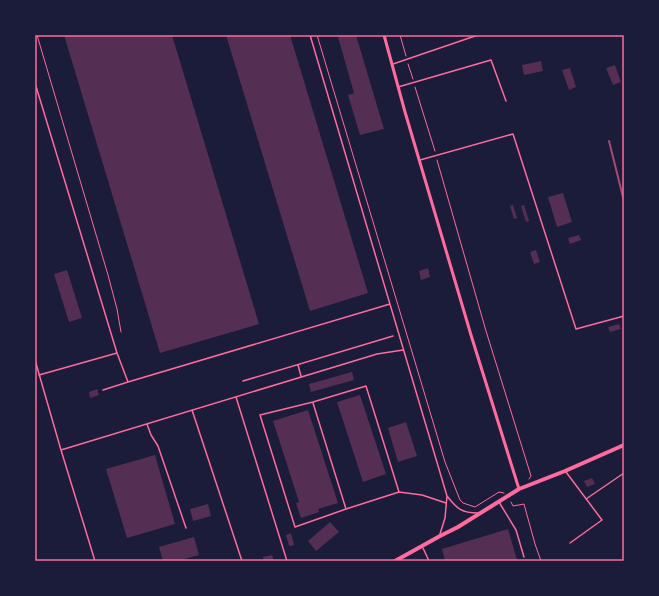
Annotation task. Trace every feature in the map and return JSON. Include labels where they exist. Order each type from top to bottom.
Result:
[{"type":"street","points":[[384,35],[468,328],[519,489]]},
{"type":"street","points":[[395,561],[458,527],[519,489],[624,445]]},
{"type":"lane","points":[[310,35],[447,496],[457,508],[469,513],[482,512]]},
{"type":"lane","points":[[392,64],[406,58],[478,35]]},
{"type":"lane","points":[[398,87],[491,60],[506,101]]},
{"type":"lane","points":[[35,83],[117,353],[128,382]]},
{"type":"lane","points":[[419,161],[513,134],[576,329],[624,316]]},
{"type":"lane","points":[[102,390],[390,304]]},
{"type":"lane","points":[[243,381],[393,336]]},
{"type":"lane","points":[[61,450],[377,354],[404,350]]},
{"type":"lane","points":[[39,375],[117,353]]},
{"type":"lane","points":[[35,360],[95,561]]},
{"type":"lane","points":[[298,365],[301,377]]},
{"type":"lane","points":[[399,492],[366,386],[260,416],[295,527],[399,492],[422,495],[446,503]]},
{"type":"lane","points":[[236,397],[287,561]]},
{"type":"lane","points":[[313,402],[346,509]]},
{"type":"lane","points":[[192,410],[242,561]]},
{"type":"lane","points":[[147,424],[151,435],[158,446],[186,528]]},
{"type":"lane","points":[[565,471],[602,520],[570,543]]},
{"type":"lane","points":[[586,499],[624,473]]},
{"type":"lane","points":[[440,536],[445,518],[447,496]]},
{"type":"lane","points":[[499,502],[516,530],[524,557]]},
{"type":"lane","points":[[422,546],[429,561]]},
{"type":"path","points":[[38,35],[108,275],[117,309],[121,332]]},
{"type":"path","points":[[317,35],[442,455],[459,497],[463,503],[475,507],[499,492],[504,492],[513,506],[524,504],[541,561]]},
{"type":"path","points":[[400,35],[486,331],[531,476],[529,479]]},
{"type":"building","points":[[64,35],[172,35],[259,324],[160,353]]},
{"type":"building","points":[[226,35],[290,35],[368,293],[310,311]]},
{"type":"building","points":[[345,35],[356,35],[384,129],[360,135],[348,95],[354,93],[338,37]]},
{"type":"building","points":[[541,61],[543,71],[524,75],[522,65]]},
{"type":"building","points":[[615,65],[621,82],[613,85],[606,68]]},
{"type":"building","points":[[570,68],[576,87],[569,90],[562,70]]},
{"type":"building","points":[[563,193],[572,222],[557,227],[548,197]]},
{"type":"building","points":[[513,205],[517,218],[514,219],[510,206]]},
{"type":"building","points":[[524,205],[529,221],[526,222],[521,206]]},
{"type":"building","points":[[579,235],[581,240],[570,244],[568,238]]},
{"type":"building","points":[[536,250],[540,262],[534,264],[530,252]]},
{"type":"building","points":[[428,268],[430,277],[421,280],[419,271]]},
{"type":"building","points":[[67,270],[82,318],[69,322],[54,274]]},
{"type":"building","points":[[619,324],[621,329],[610,332],[608,327]]},
{"type":"building","points":[[352,372],[354,380],[311,392],[309,384]]},
{"type":"building","points":[[97,389],[99,395],[90,398],[89,392]]},
{"type":"building","points":[[360,395],[386,474],[363,482],[337,402]]},
{"type":"building","points":[[308,410],[338,503],[318,509],[319,512],[301,518],[296,503],[299,502],[273,421]]},
{"type":"building","points":[[406,422],[417,456],[398,462],[388,428]]},
{"type":"building","points":[[155,455],[175,524],[127,538],[106,469]]},
{"type":"building","points":[[592,478],[595,484],[587,487],[584,481]]},
{"type":"building","points":[[208,504],[211,516],[193,521],[190,509]]},
{"type":"building","points":[[330,522],[339,532],[316,551],[308,541]]},
{"type":"building","points":[[508,529],[517,560],[445,561],[442,549]]},
{"type":"building","points":[[291,533],[294,545],[289,546],[286,535]]},
{"type":"building","points":[[194,537],[199,555],[177,561],[163,561],[159,547]]},
{"type":"building","points":[[272,555],[274,561],[264,561],[263,557]]},
{"type":"railway","points":[[609,141],[624,201]]}]
